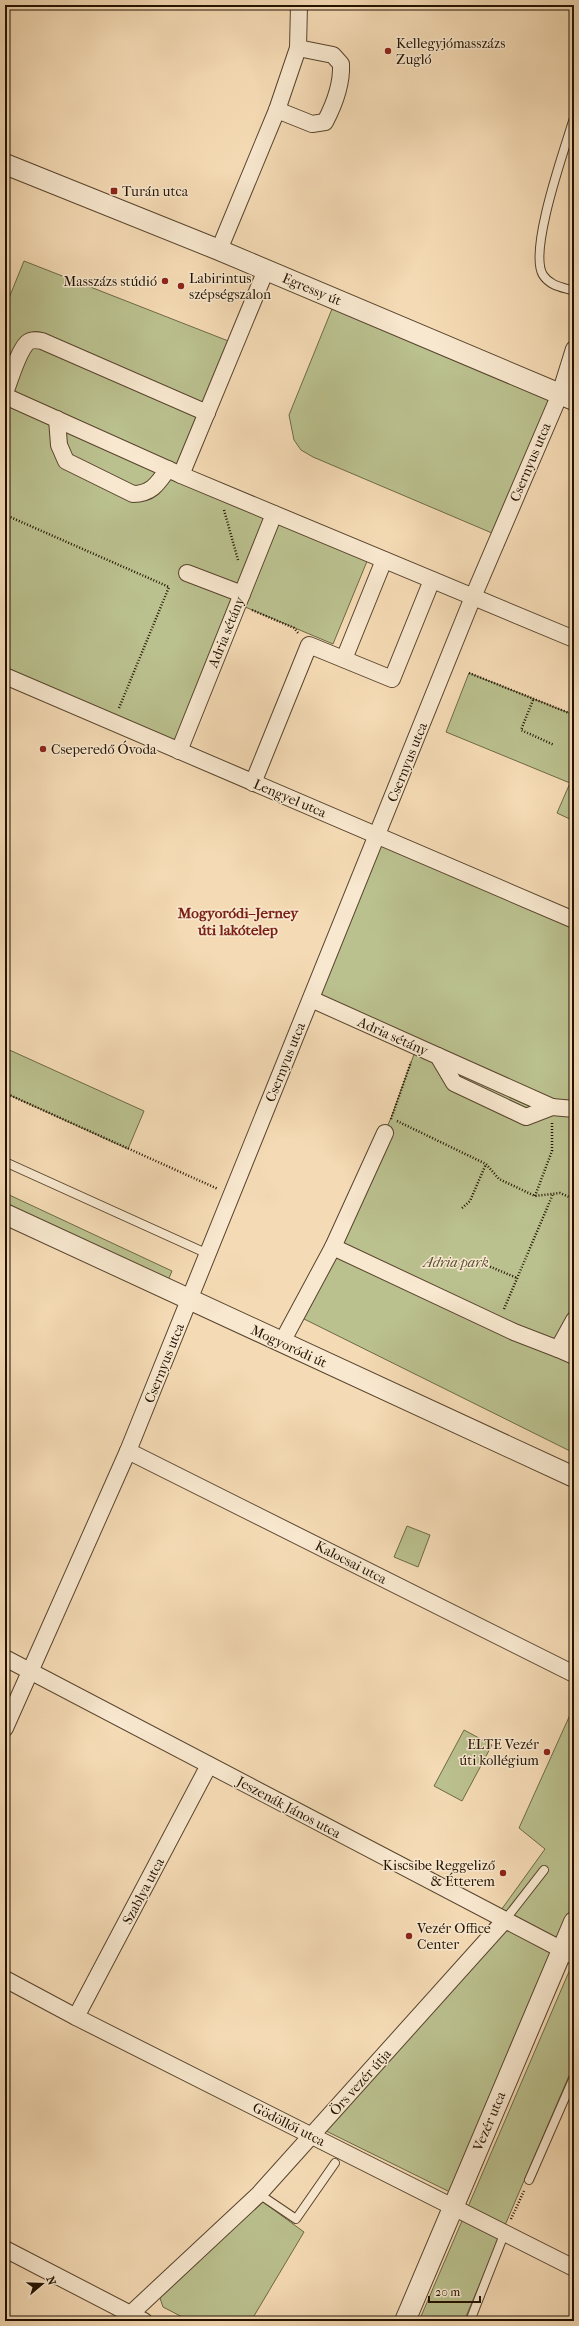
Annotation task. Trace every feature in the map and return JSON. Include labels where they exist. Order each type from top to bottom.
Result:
[{"type":"street","points":[[219,250],[277,110],[298,48],[299,5]]},
{"type":"street","points":[[277,110],[312,124],[325,122],[330,112],[342,76],[341,64],[333,55],[298,48]]},
{"type":"street","name":"Egressy út","points":[[5,164],[219,250],[567,397]]},
{"type":"street","points":[[57,419],[59,445],[66,461],[133,494],[145,494],[154,488],[175,472],[207,413],[266,270]]},
{"type":"street","points":[[5,393],[22,352],[27,343],[33,340],[42,341],[207,413]]},
{"type":"street","name":"Csernyus utca","points":[[5,1728],[128,1451],[473,597],[567,397],[574,349]]},
{"type":"street","points":[[5,396],[175,472],[574,639]]},
{"type":"street","name":"Adria sétány","points":[[179,751],[274,514]]},
{"type":"street","points":[[344,659],[384,560]]},
{"type":"street","points":[[187,573],[241,594]]},
{"type":"street","points":[[254,783],[308,645],[392,679],[432,580]]},
{"type":"street","name":"Lengyel utca","points":[[5,676],[574,920]]},
{"type":"street","name":"Adria sétány","points":[[311,999],[438,1056],[454,1083],[526,1117],[552,1107],[574,1109]]},
{"type":"street","points":[[282,1342],[333,1247],[388,1126]]},
{"type":"street","name":"Mogyoródi út","points":[[5,1214],[574,1477]]},
{"type":"street","points":[[333,1247],[498,1324],[574,1356]]},
{"type":"street","points":[[558,1349],[574,1320]]},
{"type":"street","name":"Kalocsai utca","points":[[128,1451],[574,1674]]},
{"type":"street","name":"Jeszenák János utca","points":[[5,1658],[568,1953]]},
{"type":"street","name":"Szablya utca","points":[[76,2017],[209,1765]]},
{"type":"street","name":"Örs vezér útja","points":[[132,2319],[258,2194],[505,1920]]},
{"type":"street","name":"Vezér utca","points":[[405,2321],[453,2206],[568,1953],[574,1922]]},
{"type":"street","name":"Gödöllői utca","points":[[5,1979],[76,2017],[574,2268]]},
{"type":"street","points":[[5,2249],[132,2319]]},
{"type":"lane","points":[[574,118],[540,236],[539,258],[542,273],[550,284],[574,291]]},
{"type":"lane","points":[[5,1162],[208,1254]]},
{"type":"lane","points":[[505,1920],[544,1870]]},
{"type":"lane","points":[[529,2180],[574,2077]]},
{"type":"lane","points":[[258,2194],[296,2219],[335,2163]]},
{"type":"lane","points":[[470,2321],[505,2232]]},
{"type":"path","points":[[218,490],[241,594],[294,628],[308,645]]},
{"type":"path","points":[[5,519],[10,517],[169,587],[113,722]]},
{"type":"path","points":[[469,673],[533,700],[574,715]]},
{"type":"path","points":[[533,700],[521,730],[554,745]]},
{"type":"path","points":[[417,1046],[388,1126],[486,1164],[499,1179],[535,1196],[560,1193],[574,1199]]},
{"type":"path","points":[[5,1093],[232,1196]]},
{"type":"path","points":[[535,1196],[552,1151],[552,1107]]},
{"type":"path","points":[[462,1208],[470,1200],[486,1164]]},
{"type":"path","points":[[498,1324],[553,1194]]},
{"type":"path","points":[[479,1262],[517,1278]]},
{"type":"path","points":[[505,2232],[529,2180]]},
{"type":"green space","points":[[24,261],[236,344],[182,474],[370,554],[333,644],[238,604],[179,751],[5,676],[5,308]]},
{"type":"green space","points":[[336,299],[560,394],[499,536],[313,457],[301,450],[294,440],[289,415]]},
{"type":"green space","points":[[469,673],[574,715],[574,821],[557,813],[570,783],[446,732]]},
{"type":"green space","name":"Adria park","points":[[377,836],[574,920],[574,1453],[296,1315],[333,1247],[391,1118],[417,1046],[311,999]]},
{"type":"green space","points":[[5,1048],[144,1111],[128,1149],[5,1093]]},
{"type":"green space","points":[[5,1193],[172,1271],[166,1285],[5,1210]]},
{"type":"green space","points":[[407,1526],[430,1535],[418,1567],[394,1557]]},
{"type":"green space","points":[[574,1706],[574,1907],[456,2195],[324,2130],[504,1906],[545,1849],[519,1828]]},
{"type":"green space","points":[[464,1730],[492,1745],[462,1801],[434,1786]]},
{"type":"green space","points":[[574,1960],[574,2064],[464,2321],[419,2321]]},
{"type":"green space","points":[[263,2202],[304,2232],[251,2321],[190,2321],[163,2307],[160,2298],[163,2292]]},
{"type":"place","name":"Kellegyjómasszázs Zugló","points":[[388,51]]},
{"type":"place","name":"Turán utca","points":[[114,191]]},
{"type":"place","name":"Masszázs stúdió","points":[[165,281]]},
{"type":"place","name":"Labirintus szépségszalon","points":[[181,286]]},
{"type":"place","name":"Cseperedő Óvoda","points":[[43,749]]},
{"type":"place","name":"ELTE Vezér úti kollégium","points":[[547,1752]]},
{"type":"place","name":"Kiscsibe Reggeliző & Étterem","points":[[503,1873]]},
{"type":"place","name":"Vezér Office Center","points":[[409,1936]]},
{"type":"district","name":"Mogyoródi–Jerney úti lakótelep","points":[[238,922]]}]
